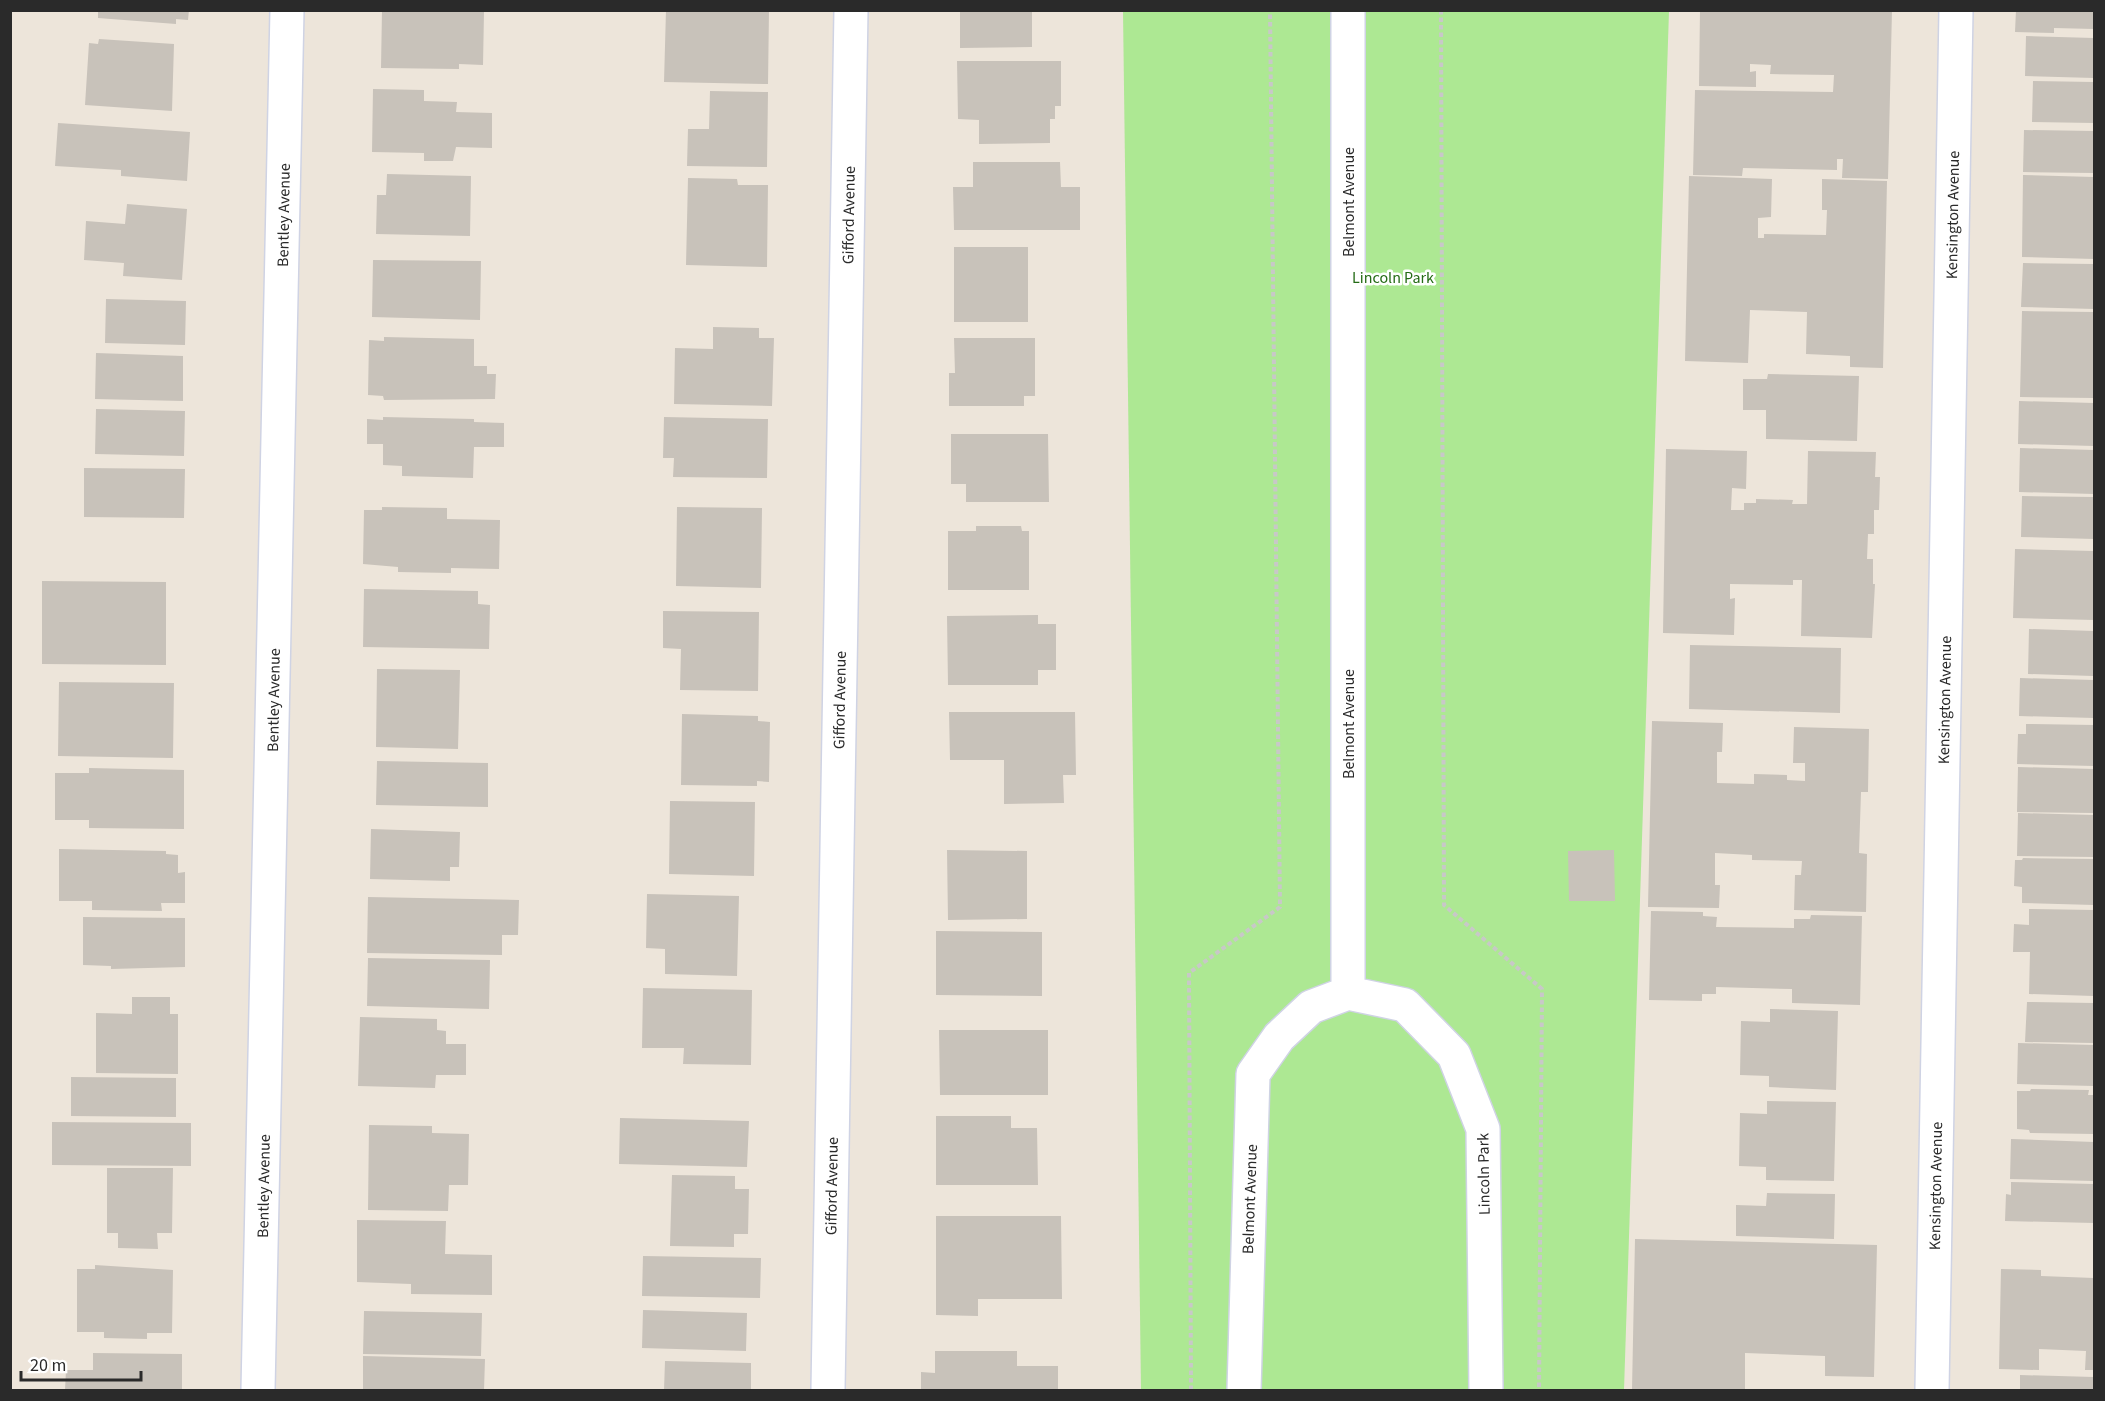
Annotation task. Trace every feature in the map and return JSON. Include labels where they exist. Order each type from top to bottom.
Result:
[{"type":"street","name":"Bentley Avenue","points":[[258,1390],[287,10]]},
{"type":"street","name":"Gifford Avenue","points":[[828,1390],[851,10]]},
{"type":"street","name":"Belmont Avenue","points":[[1244,1390],[1253,1074],[1279,1037],[1311,1007],[1348,993],[1348,10]]},
{"type":"street","name":"Kensington Avenue","points":[[1932,1390],[1956,10]]},
{"type":"street","name":"Lincoln Park","points":[[1348,993],[1405,1005],[1454,1055],[1483,1129],[1486,1390]]},
{"type":"path","points":[[1191,1390],[1189,973],[1280,907],[1270,10]]},
{"type":"path","points":[[1441,10],[1444,905],[1542,989],[1539,1390]]},
{"type":"green space","name":"Lincoln Park","points":[[1123,11],[1669,11],[1624,1390],[1141,1390]]},
{"type":"building","points":[[98,10],[189,10],[188,20],[176,19],[176,24],[98,18]]},
{"type":"building","points":[[382,10],[484,12],[483,65],[459,64],[459,69],[381,68]]},
{"type":"building","points":[[666,10],[769,10],[768,84],[664,82]]},
{"type":"building","points":[[960,10],[1032,10],[1032,47],[960,48]]},
{"type":"building","points":[[1700,10],[1892,10],[1888,179],[1842,178],[1843,159],[1837,159],[1837,170],[1743,168],[1742,176],[1693,175],[1695,90],[1833,92],[1834,75],[1770,74],[1771,65],[1750,64],[1750,72],[1756,71],[1756,87],[1699,86]]},
{"type":"building","points":[[2016,10],[2094,10],[2094,29],[2054,28],[2054,33],[2015,32]]},
{"type":"building","points":[[2026,36],[2094,38],[2094,78],[2025,76]]},
{"type":"building","points":[[99,39],[174,44],[172,111],[85,105],[89,43],[98,44]]},
{"type":"building","points":[[957,61],[1061,61],[1061,106],[1055,106],[1055,119],[1050,119],[1050,143],[979,144],[979,120],[958,119]]},
{"type":"building","points":[[2033,81],[2094,82],[2094,123],[2032,122]]},
{"type":"building","points":[[373,89],[424,90],[424,101],[457,102],[456,112],[492,113],[492,148],[456,147],[453,161],[424,161],[424,153],[372,152]]},
{"type":"building","points":[[710,91],[768,92],[767,167],[687,166],[688,129],[709,129]]},
{"type":"building","points":[[58,123],[190,132],[187,181],[121,176],[121,170],[55,166]]},
{"type":"building","points":[[2024,130],[2094,131],[2094,173],[2023,172]]},
{"type":"building","points":[[973,162],[1060,162],[1061,187],[1080,187],[1080,230],[954,230],[953,187],[973,187]]},
{"type":"building","points":[[387,174],[471,176],[470,236],[376,234],[377,195],[386,195]]},
{"type":"building","points":[[2023,175],[2094,177],[2094,259],[2022,257]]},
{"type":"building","points":[[1689,176],[1772,179],[1771,217],[1758,218],[1758,238],[1764,238],[1764,234],[1826,235],[1827,210],[1822,210],[1822,179],[1887,181],[1883,368],[1850,367],[1850,356],[1806,354],[1807,312],[1750,310],[1748,363],[1685,361]]},
{"type":"building","points":[[688,178],[737,179],[738,185],[768,185],[767,267],[686,265]]},
{"type":"building","points":[[127,204],[187,209],[182,280],[123,276],[124,263],[84,260],[86,221],[125,224]]},
{"type":"building","points":[[954,247],[1028,247],[1028,322],[954,322]]},
{"type":"building","points":[[373,260],[481,261],[480,320],[372,317]]},
{"type":"building","points":[[2023,263],[2094,264],[2094,309],[2021,307]]},
{"type":"building","points":[[106,299],[186,301],[185,345],[105,343]]},
{"type":"building","points":[[2022,311],[2094,312],[2094,398],[2020,397]]},
{"type":"building","points":[[713,327],[759,328],[759,338],[774,338],[772,406],[674,404],[675,348],[713,349]]},
{"type":"building","points":[[384,337],[474,339],[474,366],[487,366],[487,374],[496,374],[495,399],[384,400],[383,396],[368,395],[369,340],[384,341]]},
{"type":"building","points":[[954,338],[1035,338],[1035,396],[1024,396],[1024,406],[949,406],[949,373],[955,373]]},
{"type":"building","points":[[96,353],[183,356],[183,401],[95,399]]},
{"type":"building","points":[[1768,374],[1859,376],[1857,441],[1766,439],[1766,410],[1743,410],[1743,379],[1767,379]]},
{"type":"building","points":[[2019,401],[2094,403],[2094,446],[2018,444]]},
{"type":"building","points":[[96,409],[185,411],[184,456],[95,454]]},
{"type":"building","points":[[383,417],[474,419],[474,422],[504,423],[504,447],[474,447],[473,478],[402,476],[402,466],[383,465],[383,444],[367,444],[367,419],[383,420]]},
{"type":"building","points":[[664,417],[768,419],[767,478],[673,477],[674,458],[663,458]]},
{"type":"building","points":[[951,434],[1048,434],[1049,502],[966,502],[966,484],[951,484]]},
{"type":"building","points":[[2020,448],[2094,450],[2094,494],[2019,492]]},
{"type":"building","points":[[1666,449],[1747,451],[1746,489],[1732,488],[1731,510],[1744,510],[1744,503],[1756,503],[1756,499],[1793,500],[1792,504],[1807,504],[1808,451],[1876,452],[1875,477],[1880,477],[1879,510],[1874,510],[1874,534],[1868,534],[1867,559],[1873,559],[1873,584],[1875,584],[1872,638],[1801,636],[1802,580],[1793,580],[1793,585],[1730,584],[1730,599],[1735,598],[1734,635],[1663,633]]},
{"type":"building","points":[[84,468],[185,469],[184,518],[84,517]]},
{"type":"building","points":[[2022,496],[2094,497],[2094,539],[2021,537]]},
{"type":"building","points":[[382,507],[447,508],[447,519],[500,520],[499,569],[451,568],[451,573],[398,572],[398,567],[363,564],[364,510],[382,510]]},
{"type":"building","points":[[677,507],[762,508],[761,588],[676,586]]},
{"type":"building","points":[[976,526],[1021,526],[1022,531],[1029,531],[1029,590],[948,590],[948,531],[976,531]]},
{"type":"building","points":[[2015,549],[2094,551],[2094,620],[2013,618]]},
{"type":"building","points":[[42,581],[166,582],[166,665],[42,664]]},
{"type":"building","points":[[364,589],[478,591],[478,604],[490,605],[489,649],[363,647]]},
{"type":"building","points":[[663,611],[759,612],[758,691],[680,690],[681,649],[663,648]]},
{"type":"building","points":[[1038,615],[1038,624],[1056,624],[1056,670],[1038,670],[1038,685],[948,685],[947,616]]},
{"type":"building","points":[[2029,629],[2094,631],[2093,676],[2028,674]]},
{"type":"building","points":[[1690,645],[1841,648],[1840,713],[1689,709]]},
{"type":"building","points":[[377,669],[460,670],[458,749],[376,747]]},
{"type":"building","points":[[2020,678],[2094,680],[2094,718],[2019,716]]},
{"type":"building","points":[[59,682],[174,683],[173,758],[58,756]]},
{"type":"building","points":[[949,712],[1075,712],[1076,775],[1063,775],[1064,803],[1004,804],[1004,760],[950,760]]},
{"type":"building","points":[[682,714],[758,716],[758,721],[770,722],[769,782],[757,781],[757,786],[681,785]]},
{"type":"building","points":[[1652,721],[1723,723],[1722,752],[1717,752],[1717,783],[1754,784],[1754,774],[1787,775],[1787,780],[1805,781],[1805,763],[1793,763],[1794,727],[1869,729],[1868,792],[1861,792],[1859,853],[1867,854],[1866,912],[1794,910],[1795,875],[1801,875],[1802,861],[1752,860],[1752,855],[1715,853],[1715,885],[1720,885],[1719,908],[1648,907]]},
{"type":"building","points":[[2026,724],[2094,725],[2094,766],[2017,764],[2018,734],[2026,734]]},
{"type":"building","points":[[377,761],[488,763],[488,807],[376,805]]},
{"type":"building","points":[[2018,767],[2094,769],[2094,813],[2017,812]]},
{"type":"building","points":[[89,768],[184,770],[184,829],[89,828],[89,820],[55,820],[55,773],[89,773]]},
{"type":"building","points":[[670,801],[755,802],[754,876],[669,874]]},
{"type":"building","points":[[2018,813],[2094,815],[2094,857],[2017,856]]},
{"type":"building","points":[[371,829],[460,832],[459,867],[450,867],[450,881],[370,879]]},
{"type":"building","points":[[59,849],[166,851],[166,854],[178,855],[178,873],[185,872],[185,903],[161,903],[162,911],[92,910],[92,901],[59,901]]},
{"type":"building","points":[[947,850],[1027,851],[1027,919],[948,920]]},
{"type":"building","points":[[1614,850],[1615,901],[1569,901],[1568,851]]},
{"type":"building","points":[[2023,858],[2094,859],[2094,905],[2022,903],[2022,887],[2014,886],[2015,860]]},
{"type":"building","points":[[647,894],[739,896],[737,976],[665,974],[665,949],[646,948]]},
{"type":"building","points":[[368,897],[519,900],[518,935],[502,935],[502,955],[367,953]]},
{"type":"building","points":[[2029,909],[2094,910],[2094,996],[2029,994],[2030,952],[2013,952],[2014,924],[2029,925]]},
{"type":"building","points":[[1651,911],[1703,912],[1703,916],[1717,917],[1716,927],[1794,928],[1794,919],[1810,919],[1811,915],[1862,916],[1860,1005],[1792,1003],[1792,989],[1716,987],[1716,994],[1702,994],[1702,1001],[1649,1000]]},
{"type":"building","points":[[83,917],[185,918],[185,967],[111,969],[111,966],[83,965]]},
{"type":"building","points":[[936,931],[1042,932],[1042,996],[936,995]]},
{"type":"building","points":[[368,958],[490,960],[489,1009],[367,1006]]},
{"type":"building","points":[[643,988],[752,990],[751,1065],[683,1064],[684,1048],[642,1048]]},
{"type":"building","points":[[132,997],[170,997],[170,1014],[178,1014],[178,1074],[96,1073],[96,1013],[132,1014]]},
{"type":"building","points":[[2027,1002],[2094,1003],[2094,1043],[2025,1042]]},
{"type":"building","points":[[1770,1009],[1838,1011],[1836,1090],[1769,1087],[1769,1076],[1740,1075],[1741,1021],[1770,1022]]},
{"type":"building","points":[[360,1017],[437,1019],[437,1030],[446,1031],[446,1044],[466,1044],[466,1075],[436,1075],[435,1088],[358,1086]]},
{"type":"building","points":[[939,1030],[1048,1030],[1048,1095],[940,1095]]},
{"type":"building","points":[[2018,1043],[2094,1045],[2094,1086],[2017,1084]]},
{"type":"building","points":[[71,1077],[176,1078],[176,1117],[71,1116]]},
{"type":"building","points":[[2031,1089],[2089,1090],[2088,1095],[2094,1095],[2094,1134],[2030,1133],[2029,1130],[2017,1129],[2017,1091],[2030,1091]]},
{"type":"building","points":[[1767,1101],[1836,1102],[1834,1181],[1766,1180],[1766,1167],[1739,1166],[1740,1113],[1767,1114]]},
{"type":"building","points":[[936,1116],[1011,1116],[1011,1128],[1037,1128],[1038,1185],[936,1185]]},
{"type":"building","points":[[620,1118],[749,1121],[747,1167],[619,1164]]},
{"type":"building","points":[[52,1122],[191,1123],[191,1166],[52,1165]]},
{"type":"building","points":[[369,1125],[432,1126],[432,1133],[469,1134],[468,1185],[449,1185],[448,1211],[368,1210]]},
{"type":"building","points":[[2011,1139],[2094,1142],[2094,1181],[2010,1179]]},
{"type":"building","points":[[107,1168],[173,1168],[172,1233],[157,1233],[158,1249],[118,1248],[118,1233],[107,1233]]},
{"type":"building","points":[[672,1175],[735,1176],[735,1189],[749,1189],[748,1234],[734,1234],[734,1247],[670,1246]]},
{"type":"building","points":[[2011,1182],[2094,1184],[2094,1223],[2005,1221],[2006,1194],[2011,1195]]},
{"type":"building","points":[[1767,1193],[1835,1194],[1834,1239],[1736,1236],[1736,1205],[1766,1206]]},
{"type":"building","points":[[936,1216],[1061,1216],[1062,1299],[978,1299],[978,1316],[936,1315]]},
{"type":"building","points":[[357,1220],[446,1221],[445,1254],[492,1255],[492,1295],[411,1294],[411,1284],[357,1282]]},
{"type":"building","points":[[1635,1239],[1877,1245],[1874,1377],[1825,1376],[1825,1356],[1745,1353],[1745,1390],[1632,1390]]},
{"type":"building","points":[[643,1256],[761,1258],[760,1298],[642,1296]]},
{"type":"building","points":[[95,1265],[173,1270],[172,1333],[147,1333],[147,1339],[104,1338],[104,1332],[77,1332],[77,1269],[95,1269]]},
{"type":"building","points":[[2001,1269],[2041,1270],[2041,1276],[2094,1278],[2094,1370],[2085,1370],[2086,1351],[2039,1349],[2039,1370],[1999,1369]]},
{"type":"building","points":[[643,1310],[747,1313],[746,1351],[642,1348]]},
{"type":"building","points":[[364,1311],[482,1313],[481,1356],[363,1354]]},
{"type":"building","points":[[935,1351],[1017,1351],[1017,1366],[1058,1366],[1058,1390],[921,1390],[921,1372],[935,1373]]},
{"type":"building","points":[[93,1353],[182,1354],[182,1390],[65,1390],[66,1370],[93,1370]]},
{"type":"building","points":[[363,1356],[485,1359],[484,1390],[363,1390]]},
{"type":"building","points":[[665,1361],[751,1363],[751,1390],[664,1390]]},
{"type":"building","points":[[2020,1375],[2094,1377],[2094,1390],[2020,1390]]}]
